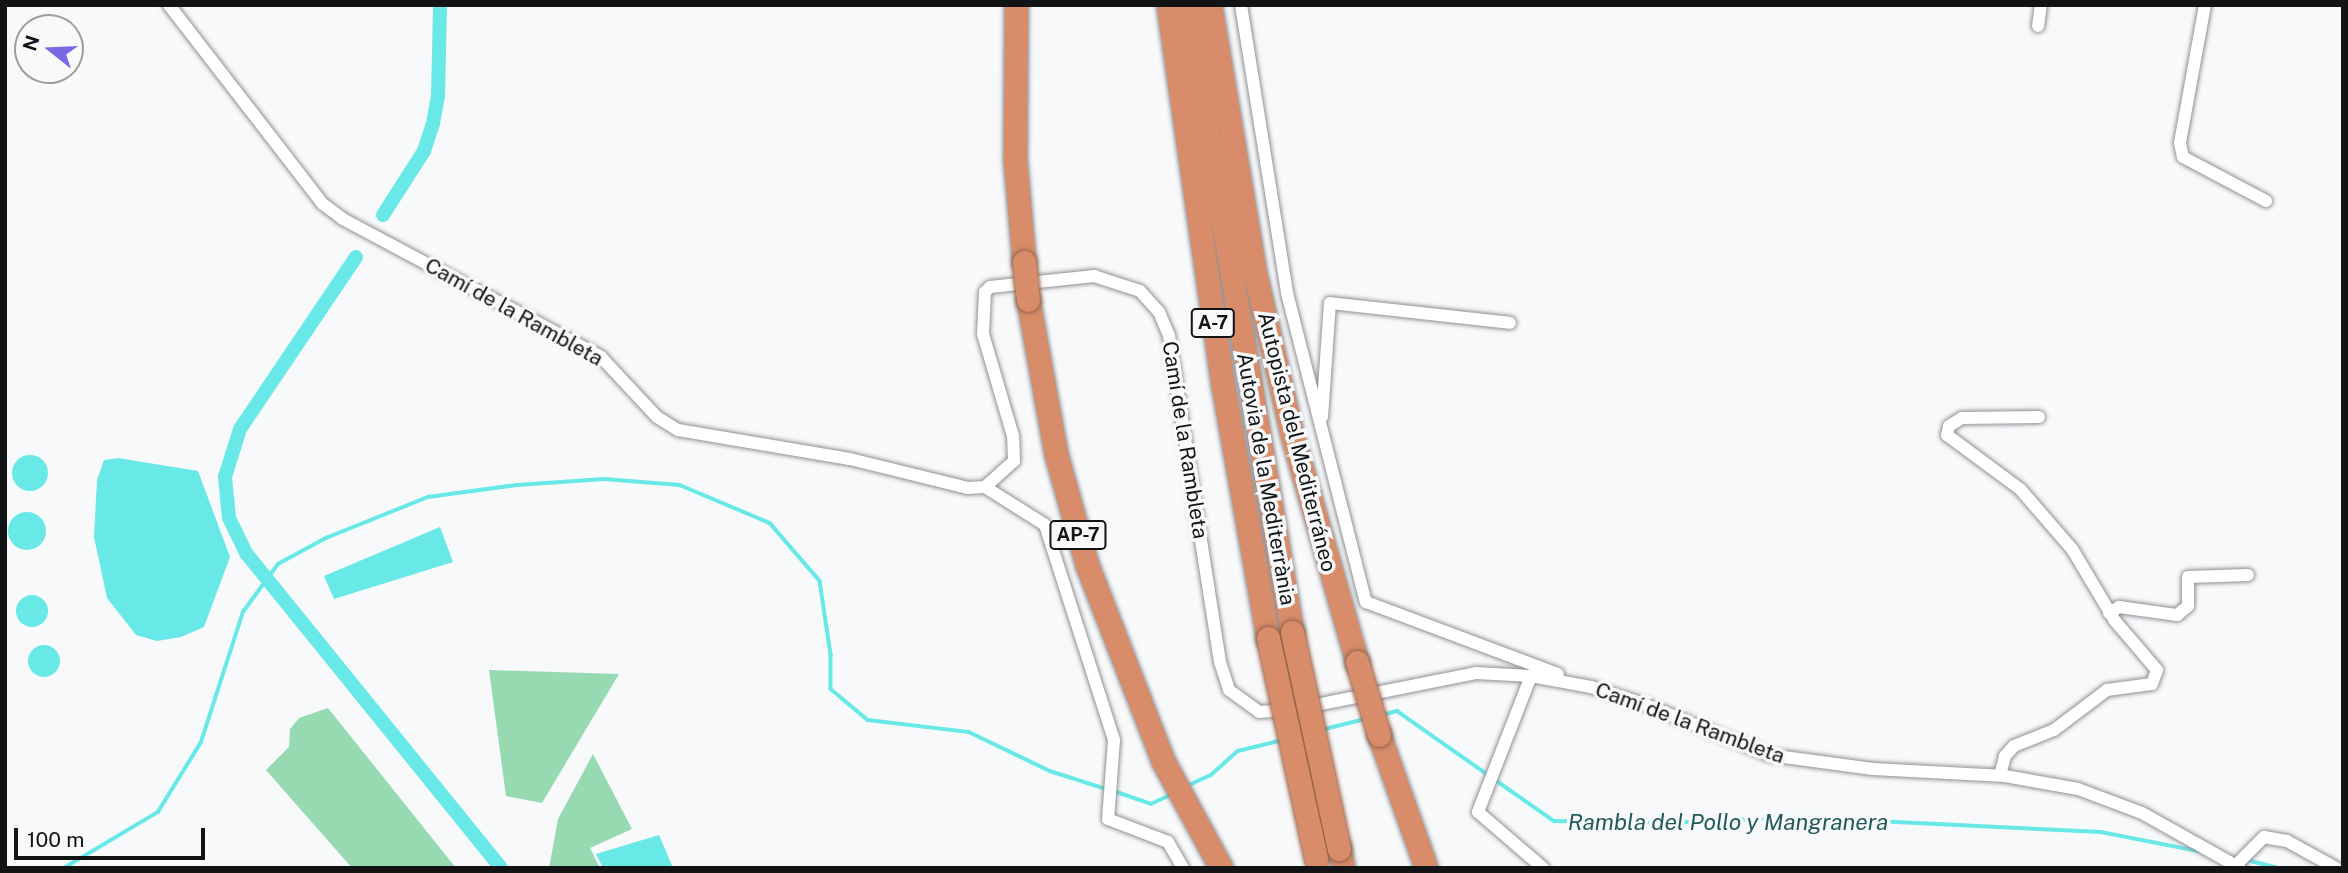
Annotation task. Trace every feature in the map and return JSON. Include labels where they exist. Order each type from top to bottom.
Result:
[{"type":"highway","name":"AP-7","points":[[1016,5],[1015,160],[1024,262],[1028,300],[1056,454],[1087,565],[1163,761],[1221,868]]},
{"type":"highway","name":"Autovia de la Mediterrània","points":[[1168,5],[1223,386],[1268,638],[1317,864]]},
{"type":"highway","name":"Autovia de la Mediterrània","points":[[1191,5],[1203,104],[1292,632],[1341,858]]},
{"type":"highway","name":"Autopista del Mediterráneo","points":[[1210,5],[1254,269],[1295,447],[1379,736],[1426,868]]},
{"type":"street","name":"Camí de la Rambleta","points":[[169,5],[323,204],[343,219],[601,357],[657,417],[678,430],[850,459],[968,488],[985,487],[1014,461],[1013,436],[983,334],[985,292],[990,287],[1094,276],[1114,279],[1140,291],[1159,312],[1169,336],[1220,662],[1229,690],[1244,704],[1271,713],[1476,673],[1531,676],[1591,687],[1769,755],[1872,769],[2000,775],[2078,789],[2142,813],[2238,867]]},
{"type":"street","points":[[1241,5],[1287,293],[1366,602],[1591,687]]},
{"type":"street","points":[[2038,26],[2041,5]]},
{"type":"street","points":[[2205,5],[2180,143],[2183,157],[2266,201]]},
{"type":"street","points":[[1322,428],[1330,303],[1510,323]]},
{"type":"street","points":[[2000,775],[2004,757],[2014,746],[2054,730],[2107,690],[2151,684],[2157,670],[2109,613],[2072,549],[2020,489],[1947,435],[1949,426],[1962,418],[2039,417]]},
{"type":"street","points":[[985,487],[1045,525],[1114,740],[1108,819],[1168,842],[1183,868]]},
{"type":"street","points":[[2109,613],[2119,607],[2178,615],[2188,606],[2188,578],[2248,575]]},
{"type":"street","points":[[1531,676],[1478,812],[1543,868]]},
{"type":"street","points":[[2238,867],[2264,837],[2287,841],[2336,868]]},
{"type":"green space","points":[[489,670],[619,674],[542,803],[506,796]]},
{"type":"green space","points":[[328,708],[456,868],[352,868],[266,770],[289,747],[290,729],[299,718]]},
{"type":"green space","points":[[593,754],[632,829],[590,848],[600,868],[549,868],[558,819]]},
{"type":"water","points":[[30,455],[43,460],[48,473],[43,486],[30,491],[17,486],[12,473],[17,460]]},
{"type":"water","points":[[118,458],[198,471],[230,557],[204,627],[181,637],[157,641],[136,635],[107,598],[94,537],[97,480],[104,460]]},
{"type":"water","points":[[27,512],[40,518],[46,531],[40,544],[27,550],[14,544],[8,531],[14,518]]},
{"type":"water","points":[[440,527],[453,562],[334,599],[324,576]]},
{"type":"water","points":[[32,595],[44,599],[48,611],[44,623],[32,627],[20,623],[16,611],[20,599]]},
{"type":"water","points":[[44,645],[55,650],[60,661],[55,672],[44,677],[33,672],[28,661],[33,650]]},
{"type":"water","points":[[659,835],[673,868],[603,868],[596,854]]},
{"type":"waterway","points":[[383,215],[424,151],[433,124],[438,96],[440,5]]},
{"type":"waterway","name":"Rambla del Pollo y Mangranera","points":[[356,257],[240,429],[225,477],[229,518],[246,553],[501,868]]},
{"type":"waterway","name":"Rambla del Pollo y Mangranera","points":[[64,868],[158,812],[201,742],[243,612],[278,564],[326,538],[428,497],[517,485],[604,479],[680,485],[770,523],[820,581],[831,655],[831,689],[868,720],[969,732],[1050,771],[1106,789]]},
{"type":"waterway","name":"Rambla del Pollo y Mangranera","points":[[1382,715],[1397,711],[1554,821],[1668,823],[1793,817],[2101,832],[2198,851]]},
{"type":"waterway","name":"Rambla del Pollo y Mangranera","points":[[1321,730],[1365,719]]},
{"type":"waterway","name":"Rambla del Pollo y Mangranera","points":[[1185,787],[1211,775],[1238,751],[1283,740]]},
{"type":"waterway","name":"Rambla del Pollo y Mangranera","points":[[1114,791],[1151,804],[1172,794]]},
{"type":"waterway","name":"Rambla del Pollo y Mangranera","points":[[2247,860],[2279,868]]}]
